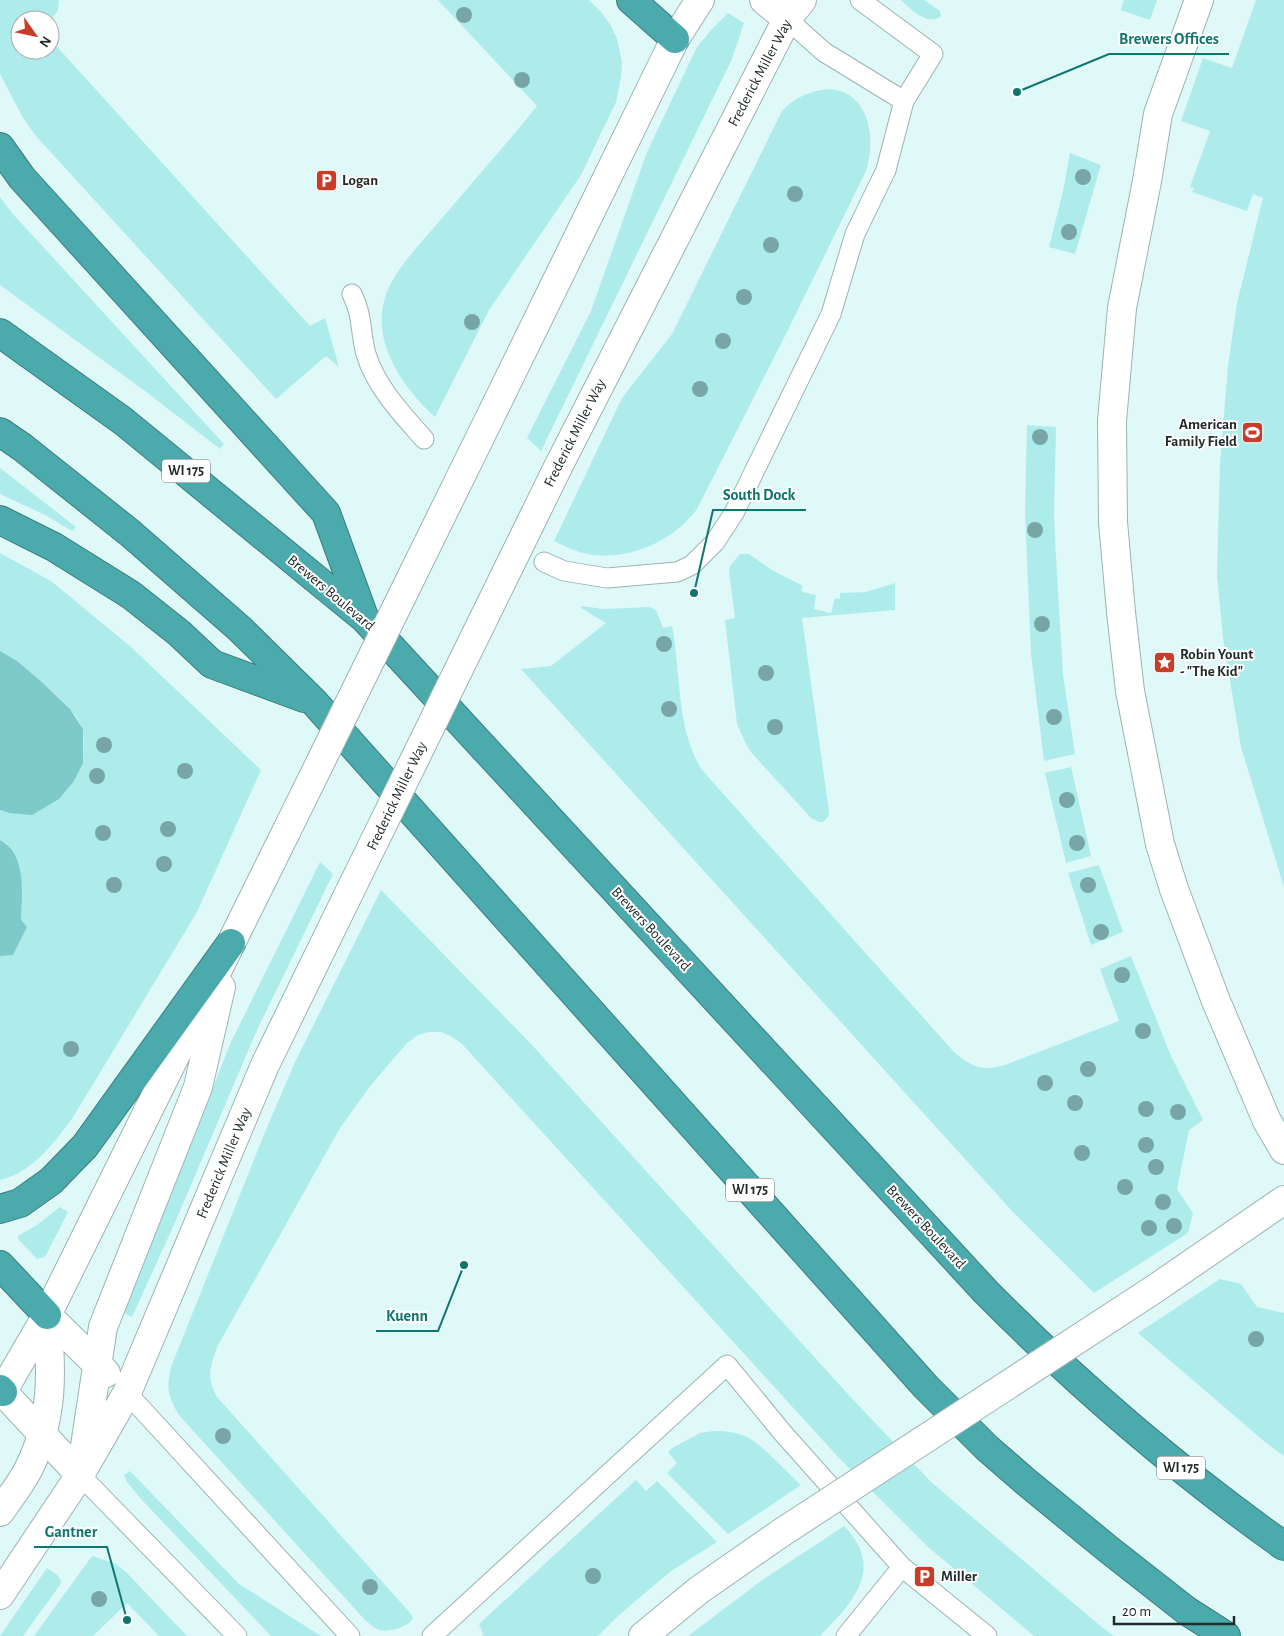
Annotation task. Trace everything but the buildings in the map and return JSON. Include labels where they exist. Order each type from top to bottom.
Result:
[{"type":"highway","points":[[631,0],[675,39]]},
{"type":"highway","points":[[0,147],[22,178],[326,513],[365,619]]},
{"type":"highway","name":"Brewers Boulevard","points":[[0,333],[122,421],[365,619],[999,1306],[1082,1385],[1163,1454],[1284,1546]]},
{"type":"highway","name":"WI 175","points":[[0,432],[22,447],[130,533],[240,629],[314,702],[926,1387],[987,1448],[1108,1549],[1187,1611],[1226,1636]]},
{"type":"highway","points":[[0,520],[54,547],[131,595],[212,664],[314,702]]},
{"type":"highway","points":[[0,1209],[20,1203],[51,1181],[85,1146],[230,942]]},
{"type":"highway","points":[[0,1265],[46,1315]]},
{"type":"street","points":[[80,1475],[1,1392],[46,1315],[287,830],[675,39],[700,0]]},
{"type":"street","points":[[764,0],[795,10]]},
{"type":"street","points":[[1199,0],[1158,114],[1122,308],[1112,421],[1113,522],[1130,691],[1160,844],[1174,889],[1216,1001],[1267,1121],[1284,1150]]},
{"type":"street","name":"Frederick Miller Way","points":[[0,1595],[80,1475],[127,1393],[265,1065],[558,467],[795,10]]},
{"type":"street","points":[[80,1475],[103,1327],[198,1087],[230,942]]},
{"type":"street","points":[[643,1636],[699,1590],[781,1533],[1156,1288],[1284,1200]]},
{"type":"street","points":[[46,1315],[127,1393]]},
{"type":"street","points":[[0,1512],[28,1470],[43,1435],[50,1397],[51,1362],[46,1315]]},
{"type":"lane","points":[[544,562],[564,571],[607,578],[677,572],[692,565],[715,542],[734,513],[831,314],[855,234],[886,170],[904,101],[933,54],[860,0]]},
{"type":"lane","points":[[795,10],[824,52],[904,101]]},
{"type":"lane","points":[[352,294],[358,307],[366,354],[375,374],[394,404],[424,440]]},
{"type":"lane","points":[[432,1636],[727,1365],[782,1432],[902,1567],[987,1636]]},
{"type":"lane","points":[[127,1393],[350,1636]]},
{"type":"lane","points":[[80,1475],[237,1636]]},
{"type":"lane","points":[[846,1636],[902,1567]]},
{"type":"shaded area","points":[[0,0],[59,0],[58,10],[10,10],[10,60],[60,60],[60,50],[310,326],[325,318],[339,367],[326,356],[276,399],[35,135],[22,116],[0,74]]},
{"type":"shaded area","points":[[438,0],[589,0],[610,24],[617,39],[622,62],[616,102],[581,175],[489,310],[435,417],[405,383],[396,370],[390,356],[382,327],[385,297],[391,283],[407,259],[537,106]]},
{"type":"shaded area","points":[[901,0],[924,0],[940,11],[941,16],[931,19],[920,16]]},
{"type":"shaded area","points":[[1124,0],[1157,0],[1150,20],[1121,10]]},
{"type":"shaded area","name":"American Family Field","points":[[1256,0],[1284,0],[1284,887],[1241,747],[1223,638],[1217,575],[1220,464],[1228,366],[1237,303],[1263,198],[1253,194],[1247,211],[1192,192],[1194,188],[1190,187],[1210,131],[1181,121],[1203,58],[1232,68]]},
{"type":"shaded area","points":[[728,13],[744,23],[732,59],[541,451],[527,438],[591,311],[647,152],[697,47]]},
{"type":"shaded area","points":[[829,89],[842,92],[851,97],[865,114],[870,133],[870,153],[866,171],[697,509],[674,532],[660,541],[628,553],[595,555],[579,552],[554,541],[622,398],[672,334],[782,111],[792,102],[803,96],[815,91]]},
{"type":"shaded area","points":[[1070,153],[1101,165],[1075,254],[1049,247]]},
{"type":"shaded area","points":[[0,197],[12,213],[224,444],[220,449],[149,394],[0,285]]},
{"type":"shaded area","points":[[1027,425],[1056,427],[1054,515],[1056,557],[1063,675],[1075,754],[1044,761],[1031,654],[1025,513]]},
{"type":"shaded area","points":[[0,468],[76,527],[72,531],[45,515],[0,494]]},
{"type":"shaded area","points":[[0,553],[51,581],[131,647],[261,770],[197,912],[72,1119],[49,1148],[32,1164],[12,1176],[0,1180],[0,956],[4,955],[21,920],[22,889],[7,844],[0,840],[0,810],[9,813],[83,763],[83,731],[71,710],[48,687],[0,651]]},
{"type":"shaded area","points":[[740,554],[749,554],[772,570],[803,586],[801,590],[803,592],[816,595],[814,609],[831,613],[835,598],[840,599],[840,593],[866,592],[895,583],[895,610],[802,618],[829,812],[828,817],[823,822],[811,818],[750,751],[737,724],[725,620],[735,618],[729,572],[730,566]]},
{"type":"shaded area","points":[[581,606],[604,609],[649,607],[656,610],[663,628],[672,626],[683,719],[694,754],[702,770],[954,1052],[972,1065],[990,1068],[1005,1065],[1119,1021],[1100,969],[1131,956],[1171,1056],[1203,1120],[1189,1130],[1177,1189],[1193,1213],[1188,1233],[1094,1293],[1013,1212],[521,669],[551,666],[606,623],[581,608]]},
{"type":"shaded area","points":[[0,651],[17,661],[43,683],[70,709],[83,729],[83,763],[74,781],[59,799],[32,815],[9,813],[0,810]]},
{"type":"shaded area","points":[[1071,767],[1091,856],[1066,863],[1045,773]]},
{"type":"shaded area","points":[[0,840],[9,846],[19,865],[22,887],[21,920],[27,927],[13,955],[0,956]]},
{"type":"shaded area","points":[[320,862],[333,874],[257,1030],[177,1218],[132,1317],[124,1313],[231,1042]]},
{"type":"shaded area","points":[[1099,865],[1123,932],[1091,945],[1068,873]]},
{"type":"shaded area","points":[[381,890],[532,1045],[845,1391],[931,1482],[1114,1636],[1034,1636],[927,1546],[839,1458],[462,1044],[441,1032],[429,1032],[418,1035],[407,1043],[371,1085],[340,1128],[217,1347],[210,1372],[211,1383],[217,1397],[413,1618],[403,1627],[388,1630],[379,1630],[365,1620],[178,1414],[168,1386],[171,1367],[295,1062]]},
{"type":"shaded area","points":[[60,1207],[68,1212],[45,1257],[37,1259],[18,1239],[18,1236],[37,1225]]},
{"type":"shaded area","points":[[1220,1279],[1241,1284],[1257,1307],[1284,1313],[1284,1456],[1265,1442],[1138,1333]]},
{"type":"shaded area","points":[[714,1431],[737,1434],[752,1440],[801,1485],[728,1534],[667,1473],[677,1463],[668,1452],[672,1448],[700,1433]]},
{"type":"shaded area","points":[[130,1471],[239,1584],[321,1636],[271,1636],[141,1499],[127,1482],[124,1475]]},
{"type":"shaded area","points":[[636,1480],[646,1491],[657,1481],[717,1542],[671,1571],[618,1616],[598,1636],[484,1636],[479,1624]]},
{"type":"shaded area","points":[[844,1526],[856,1542],[862,1557],[863,1571],[860,1585],[843,1611],[820,1636],[688,1636],[761,1581]]},
{"type":"shaded area","points":[[92,1556],[114,1563],[126,1572],[187,1636],[159,1636],[127,1603],[93,1636],[34,1636]]},
{"type":"shaded area","points":[[47,1568],[61,1580],[60,1585],[23,1636],[0,1636]]},
{"type":"place","name":"Brewers Offices","points":[[1017,92]]},
{"type":"place","name":"Logan","points":[[326,180]]},
{"type":"place","name":"American Family Field","points":[[1253,433]]},
{"type":"place","name":"South Dock","points":[[694,593]]},
{"type":"place","name":"Robin Yount - \"The Kid\"","points":[[1164,663]]},
{"type":"place","name":"Kuenn","points":[[464,1265]]},
{"type":"place","name":"Miller","points":[[925,1576]]},
{"type":"place","name":"Gantner","points":[[127,1620]]}]
